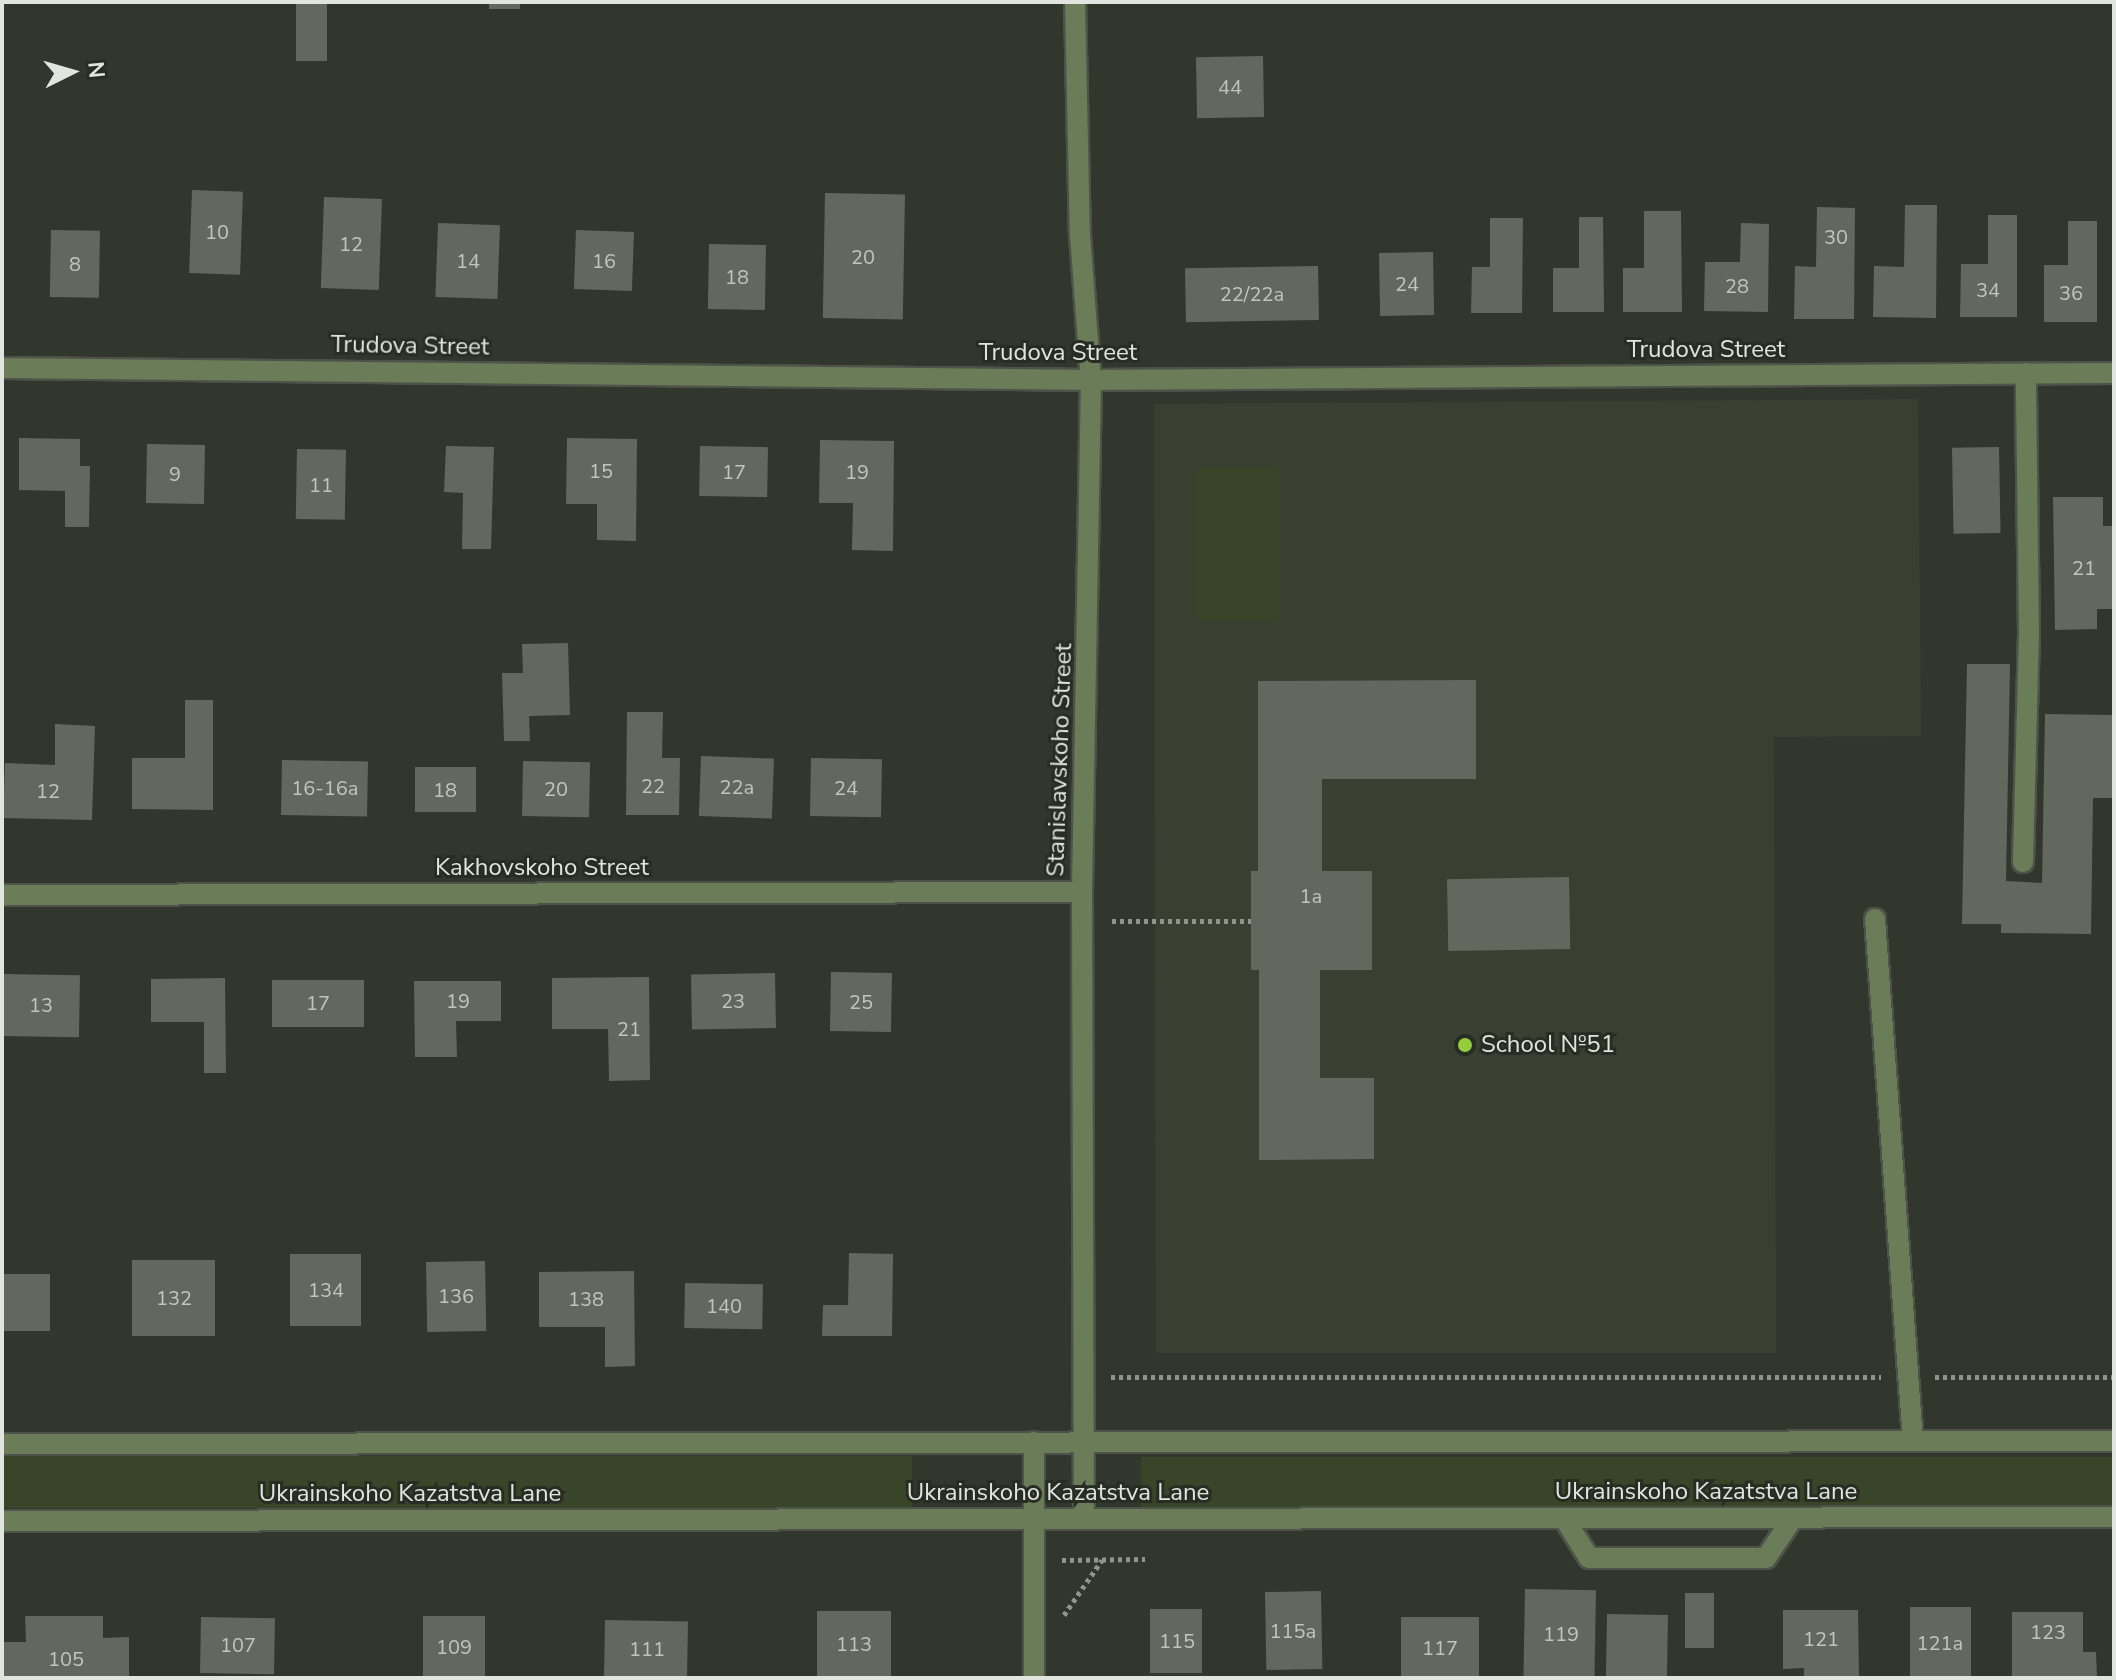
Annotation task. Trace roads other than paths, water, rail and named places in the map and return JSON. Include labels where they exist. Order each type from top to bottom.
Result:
[{"type":"street","name":"Stanislavskoho Street","points":[[1075,2],[1079,204],[1091,380],[1082,892],[1084,1519]]},
{"type":"street","name":"Trudova Street","points":[[2,368],[1091,380],[2114,373]]},
{"type":"street","points":[[2023,862],[2029,635],[2026,373]]},
{"type":"street","name":"Kakhovskoho Street","points":[[2,895],[1082,892]]},
{"type":"street","points":[[1875,919],[1913,1441]]},
{"type":"street","points":[[2,1444],[2114,1441]]},
{"type":"street","points":[[1034,1442],[1034,1668]]},
{"type":"street","name":"Ukrainskoho Kazatstva Lane","points":[[2,1521],[2114,1517]]},
{"type":"street","points":[[1564,1518],[1589,1558],[1766,1558],[1793,1518]]},
{"type":"place","name":"School №51","points":[[1465,1045]]}]
